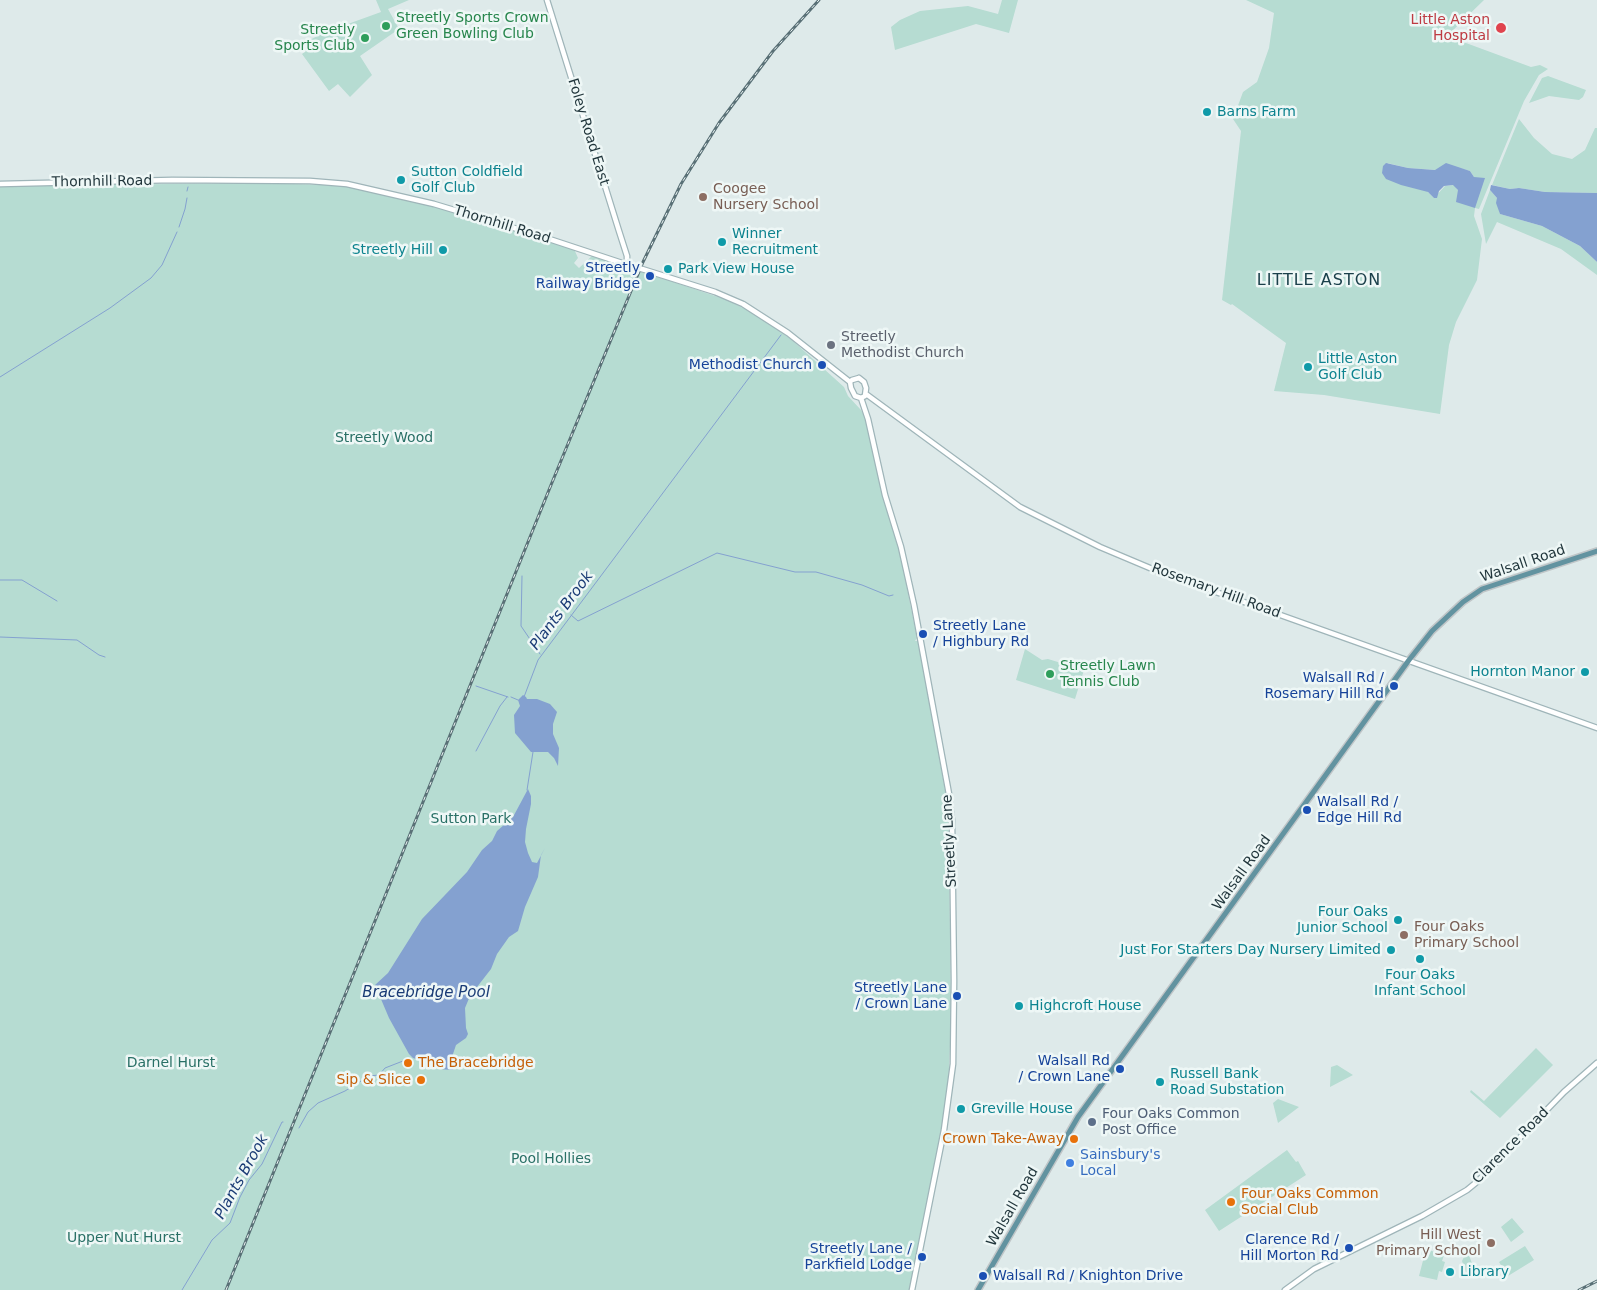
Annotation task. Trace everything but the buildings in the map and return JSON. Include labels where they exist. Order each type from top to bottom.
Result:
[{"type":"main road","name":"Foley Road East","points":[[547,0],[627,256],[627,264]]},
{"type":"main road","name":"Thornhill Road","points":[[0,184],[172,180],[310,181],[347,184],[434,204],[715,292],[744,304],[788,333],[850,382]]},
{"type":"main road","points":[[854,378],[861,379],[866,386],[866,394],[861,398],[854,394],[850,382],[854,378]]},
{"type":"main road","name":"Rosemary Hill Road","points":[[866,394],[1007,498],[1033,514],[1100,547],[1157,571],[1597,728]]},
{"type":"main road","name":"Streetly Lane","points":[[861,398],[868,419],[885,495],[914,605],[949,794],[952,821],[953,1064],[944,1130],[912,1290]]},
{"type":"main road","name":"Walsall Road","points":[[978,1290],[1078,1118],[1409,660],[1443,619],[1482,589],[1597,551]]},
{"type":"main road","name":"Clarence Road","points":[[1285,1290],[1321,1265],[1422,1216],[1467,1190],[1564,1092],[1597,1063]]},
{"type":"green space","points":[[376,0],[409,0],[388,9],[399,29],[360,56],[372,75],[350,97],[338,84],[329,91],[302,54],[310,48],[308,41],[323,33],[381,12]]},
{"type":"green space","points":[[1002,0],[1018,0],[1009,33],[976,24],[895,50],[891,27],[900,20],[920,11],[968,6],[998,14]]},
{"type":"green space","name":"Little Aston Golf Club","points":[[1246,0],[1484,0],[1447,36],[1531,67],[1540,65],[1548,69],[1539,75],[1524,101],[1479,209],[1475,208],[1474,216],[1482,239],[1477,280],[1456,322],[1449,345],[1440,414],[1324,395],[1274,391],[1286,343],[1232,304],[1222,300],[1241,131],[1233,119],[1243,92],[1257,82],[1269,48],[1274,13]],"holes":[[[1387,163],[1408,168],[1436,170],[1460,168],[1470,171],[1474,177],[1458,196],[1458,190],[1454,185],[1445,186],[1434,198]]]},
{"type":"green space","points":[[1548,76],[1586,90],[1583,97],[1579,100],[1549,96],[1529,103],[1542,78]]},
{"type":"green space","points":[[1519,119],[1534,138],[1552,154],[1572,159],[1585,150],[1595,128],[1597,128],[1597,193],[1545,192],[1519,188],[1510,189],[1492,185]]},
{"type":"green space","name":"Sutton Park","points":[[254,183],[334,185],[369,190],[408,199],[574,249],[578,258],[574,263],[579,268],[593,255],[727,300],[761,317],[793,341],[844,387],[848,396],[861,410],[866,419],[883,496],[899,548],[917,638],[915,641],[918,641],[946,795],[949,837],[951,1025],[948,1090],[932,1181],[909,1290],[0,1290],[0,186]]},
{"type":"green space","points":[[1490,190],[1497,198],[1500,214],[1542,226],[1580,246],[1597,262],[1597,275],[1561,249],[1497,222],[1486,244],[1481,214]]},
{"type":"green space","name":"Streetly Lawn Tennis Club","points":[[1025,649],[1042,660],[1048,659],[1084,670],[1075,699],[1016,680]]},
{"type":"green space","points":[[1536,1048],[1553,1065],[1500,1118],[1470,1092],[1471,1090],[1484,1101]]},
{"type":"green space","points":[[1337,1065],[1353,1075],[1330,1087],[1331,1067]]},
{"type":"green space","points":[[1278,1099],[1299,1107],[1278,1123],[1273,1103]]},
{"type":"green space","points":[[1287,1150],[1296,1162],[1298,1161],[1306,1175],[1219,1231],[1205,1210]]},
{"type":"green space","points":[[1512,1218],[1524,1232],[1511,1242],[1501,1227]]},
{"type":"green space","points":[[1525,1246],[1534,1260],[1508,1276],[1499,1262]]},
{"type":"green space","points":[[1426,1249],[1444,1255],[1442,1261],[1445,1262],[1442,1272],[1439,1271],[1437,1280],[1419,1276]]},
{"type":"green space","points":[[1467,1250],[1476,1274],[1468,1278],[1462,1261],[1464,1257],[1462,1256]]},
{"type":"water","points":[[1386,163],[1408,168],[1435,170],[1446,163],[1470,171],[1474,177],[1485,178],[1475,208],[1456,202],[1458,190],[1453,185],[1444,186],[1439,191],[1437,198],[1434,198],[1428,192],[1386,179],[1382,173],[1383,166]]},
{"type":"water","points":[[1491,185],[1510,189],[1519,188],[1545,192],[1597,193],[1597,262],[1580,246],[1542,226],[1500,214],[1496,203],[1497,198],[1490,190]]},
{"type":"water","points":[[523,695],[527,699],[537,699],[550,704],[557,712],[553,724],[553,734],[559,748],[558,766],[548,752],[531,752],[515,733],[514,715],[520,706],[518,700]]},
{"type":"water","name":"Bracebridge Pool","points":[[528,789],[531,796],[531,804],[525,842],[532,862],[537,863],[541,856],[538,877],[525,907],[518,931],[509,937],[497,954],[491,969],[470,996],[465,1008],[468,1034],[466,1038],[456,1045],[451,1060],[457,1065],[453,1070],[439,1069],[442,1060],[422,1061],[413,1058],[409,1054],[389,1018],[375,985],[388,973],[422,919],[467,872],[482,850],[492,841],[497,831],[513,817]]},
{"type":"waterway","points":[[187,191],[188,187]]},
{"type":"waterway","points":[[179,227],[187,198]]},
{"type":"waterway","points":[[0,377],[110,308],[151,278],[162,265],[177,232]]},
{"type":"waterway","name":"Plants Brook","points":[[524,697],[538,660],[781,335]]},
{"type":"waterway","points":[[571,615],[578,621],[717,553],[795,572],[816,572],[862,585],[889,596],[893,595]]},
{"type":"waterway","points":[[522,576],[521,626],[540,654]]},
{"type":"waterway","points":[[0,580],[22,580],[57,601]]},
{"type":"waterway","points":[[0,637],[77,640],[105,657]]},
{"type":"waterway","points":[[476,686],[508,697]]},
{"type":"waterway","points":[[476,751],[500,706],[507,697]]},
{"type":"waterway","points":[[511,697],[518,700]]},
{"type":"waterway","name":"Plants Brook","points":[[527,790],[533,752]]},
{"type":"waterway","name":"Plants Brook","points":[[299,1128],[308,1112],[318,1103],[345,1091],[369,1076],[379,1075],[385,1068],[403,1061]]},
{"type":"waterway","name":"Plants Brook","points":[[182,1290],[212,1240],[230,1223],[240,1197],[249,1180],[262,1164],[283,1122]]},
{"type":"railway","points":[[226,1290],[643,262],[681,184],[719,123],[773,51],[819,0]]},
{"type":"railway","points":[[1579,1290],[1597,1281]]},
{"type":"place","name":"Streetly Sports Crown Green Bowling Club","points":[[386,26]]},
{"type":"place","name":"Little Aston Hospital","points":[[1501,28]]},
{"type":"place","name":"Streetly Sports Club","points":[[365,38]]},
{"type":"place","name":"Barns Farm","points":[[1207,112]]},
{"type":"place","name":"Sutton Coldfield Golf Club","points":[[401,180]]},
{"type":"place","name":"Coogee Nursery School","points":[[703,197]]},
{"type":"place","name":"Winner Recruitment","points":[[722,242]]},
{"type":"place","name":"Streetly Hill","points":[[443,250]]},
{"type":"place","name":"Park View House","points":[[668,269]]},
{"type":"place","name":"Streetly Railway Bridge","points":[[650,276]]},
{"type":"place","name":"Streetly Methodist Church","points":[[831,345]]},
{"type":"place","name":"Methodist Church","points":[[822,365]]},
{"type":"place","name":"Little Aston Golf Club","points":[[1308,367]]},
{"type":"place","name":"Streetly Lane / Highbury Rd","points":[[923,634]]},
{"type":"place","name":"Hornton Manor","points":[[1585,672]]},
{"type":"place","name":"Streetly Lawn Tennis Club","points":[[1050,674]]},
{"type":"place","name":"Walsall Rd / Rosemary Hill Rd","points":[[1394,686]]},
{"type":"place","name":"Walsall Rd / Edge Hill Rd","points":[[1307,810]]},
{"type":"place","name":"Four Oaks Junior School","points":[[1398,920]]},
{"type":"place","name":"Four Oaks Primary School","points":[[1404,935]]},
{"type":"place","name":"Just For Starters Day Nursery Limited","points":[[1391,950]]},
{"type":"place","name":"Four Oaks Infant School","points":[[1420,959]]},
{"type":"place","name":"Streetly Lane / Crown Lane","points":[[957,996]]},
{"type":"place","name":"Highcroft House","points":[[1019,1006]]},
{"type":"place","name":"The Bracebridge","points":[[408,1063]]},
{"type":"place","name":"Walsall Rd / Crown Lane","points":[[1120,1069]]},
{"type":"place","name":"Sip & Slice","points":[[421,1080]]},
{"type":"place","name":"Russell Bank Road Substation","points":[[1160,1082]]},
{"type":"place","name":"Greville House","points":[[961,1109]]},
{"type":"place","name":"Four Oaks Common Post Office","points":[[1092,1122]]},
{"type":"place","name":"Crown Take-Away","points":[[1074,1139]]},
{"type":"place","name":"Sainsbury's Local","points":[[1070,1163]]},
{"type":"place","name":"Four Oaks Common Social Club","points":[[1231,1202]]},
{"type":"place","name":"Hill West Primary School","points":[[1491,1243]]},
{"type":"place","name":"Clarence Rd / Hill Morton Rd","points":[[1349,1248]]},
{"type":"place","name":"Streetly Lane / Parkfield Lodge","points":[[922,1257]]},
{"type":"place","name":"Library","points":[[1450,1272]]},
{"type":"place","name":"Walsall Rd / Knighton Drive","points":[[983,1276]]},
{"type":"district","name":"LITTLE ASTON","points":[[1319,281]]},
{"type":"park label","name":"Streetly Wood","points":[[384,438]]},
{"type":"park label","name":"Darnel Hurst","points":[[171,1063]]},
{"type":"park label","name":"Pool Hollies","points":[[551,1159]]},
{"type":"park label","name":"Upper Nut Hurst","points":[[124,1238]]}]
